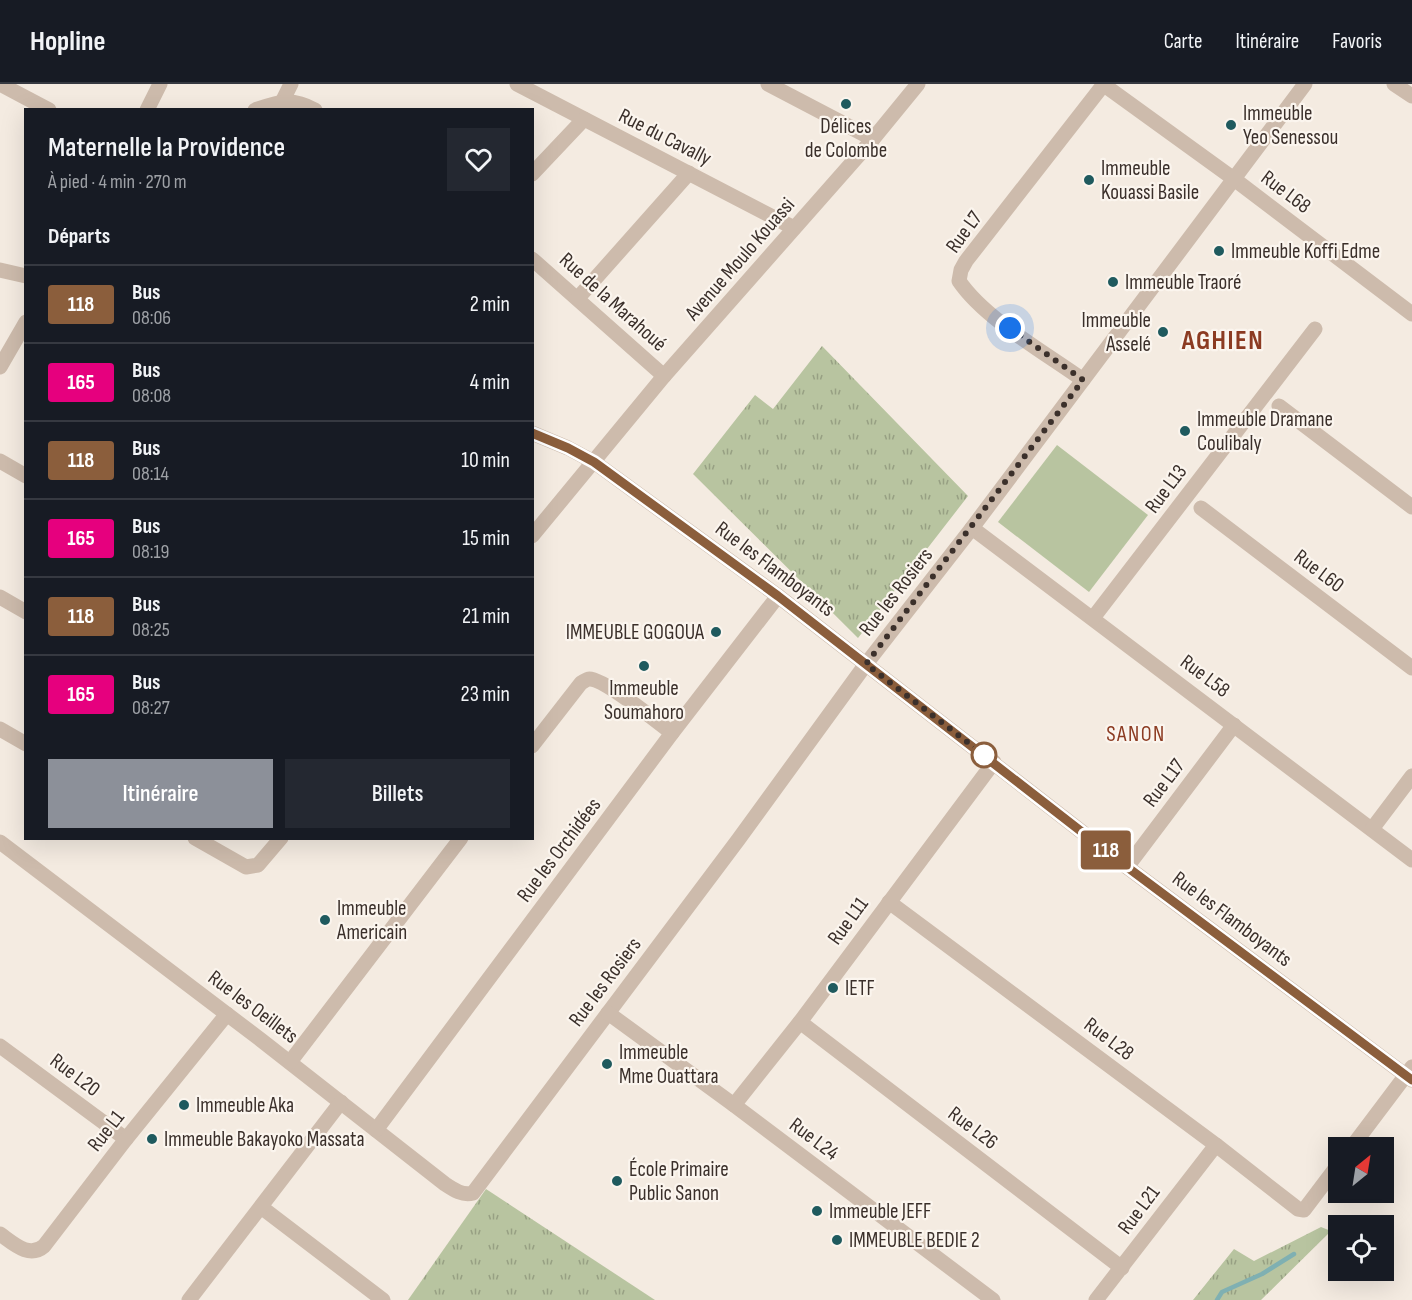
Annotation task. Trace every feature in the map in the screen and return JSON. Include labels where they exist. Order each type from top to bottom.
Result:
[{"type":"street","points":[[0,84],[28,90],[47,108]]},
{"type":"street","points":[[148,108],[160,84]]},
{"type":"street","points":[[282,102],[291,84]]},
{"type":"street","name":"Rue du Cavally","points":[[517,84],[794,228]]},
{"type":"street","points":[[768,84],[873,139]]},
{"type":"street","name":"Avenue Moulo Kouassi","points":[[534,534],[664,376],[873,139],[918,84]]},
{"type":"street","name":"Rue L68","points":[[1104,84],[1412,314]]},
{"type":"street","name":"Rue L7","points":[[1083,380],[979,304],[959,281],[966,261],[1104,84]]},
{"type":"street","name":"Rue les Rosiers","points":[[480,1186],[866,664],[972,528],[1305,84]]},
{"type":"street","points":[[1394,84],[1412,96]]},
{"type":"street","points":[[262,108],[282,102],[296,101],[311,108]]},
{"type":"street","points":[[534,172],[584,119]]},
{"type":"street","points":[[578,298],[689,173]]},
{"type":"street","name":"Rue de la Marahoué","points":[[534,261],[664,376]]},
{"type":"street","points":[[0,270],[24,276]]},
{"type":"street","points":[[0,367],[24,325]]},
{"type":"street","name":"Rue L13","points":[[1094,618],[1315,328]]},
{"type":"street","points":[[1279,406],[1412,507]]},
{"type":"street","name":"Rue les Flamboyants","points":[[534,434],[594,462],[778,596],[1127,867],[1410,1074]]},
{"type":"street","points":[[0,461],[24,475]]},
{"type":"street","name":"Rue L60","points":[[1201,508],[1412,668]]},
{"type":"street","name":"Rue L58","points":[[972,528],[1412,860]]},
{"type":"street","name":"Rue les Orchidées","points":[[376,1130],[778,596]]},
{"type":"street","points":[[0,597],[24,611]]},
{"type":"street","points":[[534,743],[581,683],[588,679],[596,680],[610,688],[672,734]]},
{"type":"street","name":"Rue L17","points":[[1127,867],[1234,725]]},
{"type":"street","points":[[0,729],[24,743]]},
{"type":"street","name":"Rue L11","points":[[734,1105],[800,1022],[994,762]]},
{"type":"street","points":[[1372,829],[1412,776]]},
{"type":"street","points":[[199,840],[246,867],[258,865],[279,840]]},
{"type":"street","points":[[290,1062],[459,840]]},
{"type":"street","name":"Rue les Oeillets","points":[[0,842],[457,1191],[469,1194],[480,1186]]},
{"type":"street","name":"Rue L28","points":[[889,902],[1216,1145],[1298,1209],[1304,1210],[1328,1178]]},
{"type":"street","name":"Rue L24","points":[[608,1013],[993,1300]]},
{"type":"street","name":"Rue L1","points":[[5,1238],[29,1251],[36,1251],[44,1246],[126,1139],[227,1014]]},
{"type":"street","name":"Rue L26","points":[[800,1022],[1122,1268]]},
{"type":"street","name":"Rue L20","points":[[0,1046],[126,1139]]},
{"type":"street","points":[[1360,1137],[1410,1074]]},
{"type":"street","points":[[189,1300],[341,1102]]},
{"type":"street","name":"Rue L21","points":[[1096,1300],[1216,1145]]},
{"type":"street","points":[[261,1207],[383,1300]]},
{"type":"green space","points":[[822,346],[968,496],[858,638],[693,474],[755,395],[773,409]]},
{"type":"green space","points":[[1057,445],[1148,515],[1089,592],[998,522]]},
{"type":"green space","points":[[486,1189],[655,1300],[408,1300]]},
{"type":"green space","points":[[1321,1227],[1328,1230],[1328,1234],[1261,1300],[1193,1300],[1234,1249],[1254,1261]]},
{"type":"waterway","points":[[1217,1300],[1222,1292],[1262,1274],[1294,1254]]},
{"type":"bus line","name":"118","points":[[534,434],[594,462],[778,596],[1127,867],[1412,1080]]},
{"type":"place","name":"Délices de Colombe","points":[[846,104]]},
{"type":"place","name":"Immeuble Yeo Senessou","points":[[1231,125]]},
{"type":"place","name":"Immeuble Kouassi Basile","points":[[1089,180]]},
{"type":"place","name":"Immeuble Koffi Edme","points":[[1219,251]]},
{"type":"place","name":"Immeuble Traoré","points":[[1113,282]]},
{"type":"place","name":"Immeuble Asselé","points":[[1163,332]]},
{"type":"place","name":"Immeuble Dramane Coulibaly","points":[[1185,431]]},
{"type":"place","name":"IMMEUBLE GOGOUA","points":[[716,632]]},
{"type":"place","name":"Immeuble Soumahoro","points":[[644,666]]},
{"type":"place","name":"Immeuble Americain","points":[[325,920]]},
{"type":"place","name":"IETF","points":[[833,988]]},
{"type":"place","name":"Immeuble Mme Ouattara","points":[[607,1064]]},
{"type":"place","name":"Immeuble Aka","points":[[184,1105]]},
{"type":"place","name":"Immeuble Bakayoko Massata","points":[[152,1139]]},
{"type":"place","name":"École Primaire Public Sanon","points":[[617,1181]]},
{"type":"place","name":"Immeuble JEFF","points":[[817,1211]]},
{"type":"place","name":"IMMEUBLE BEDIE 2","points":[[837,1240]]},
{"type":"district","name":"AGHIEN","points":[[1223,341]]},
{"type":"district","name":"SANON","points":[[1136,734]]},
{"type":"route","points":[[984,755],[866,664],[1083,380],[1010,328]]}]
